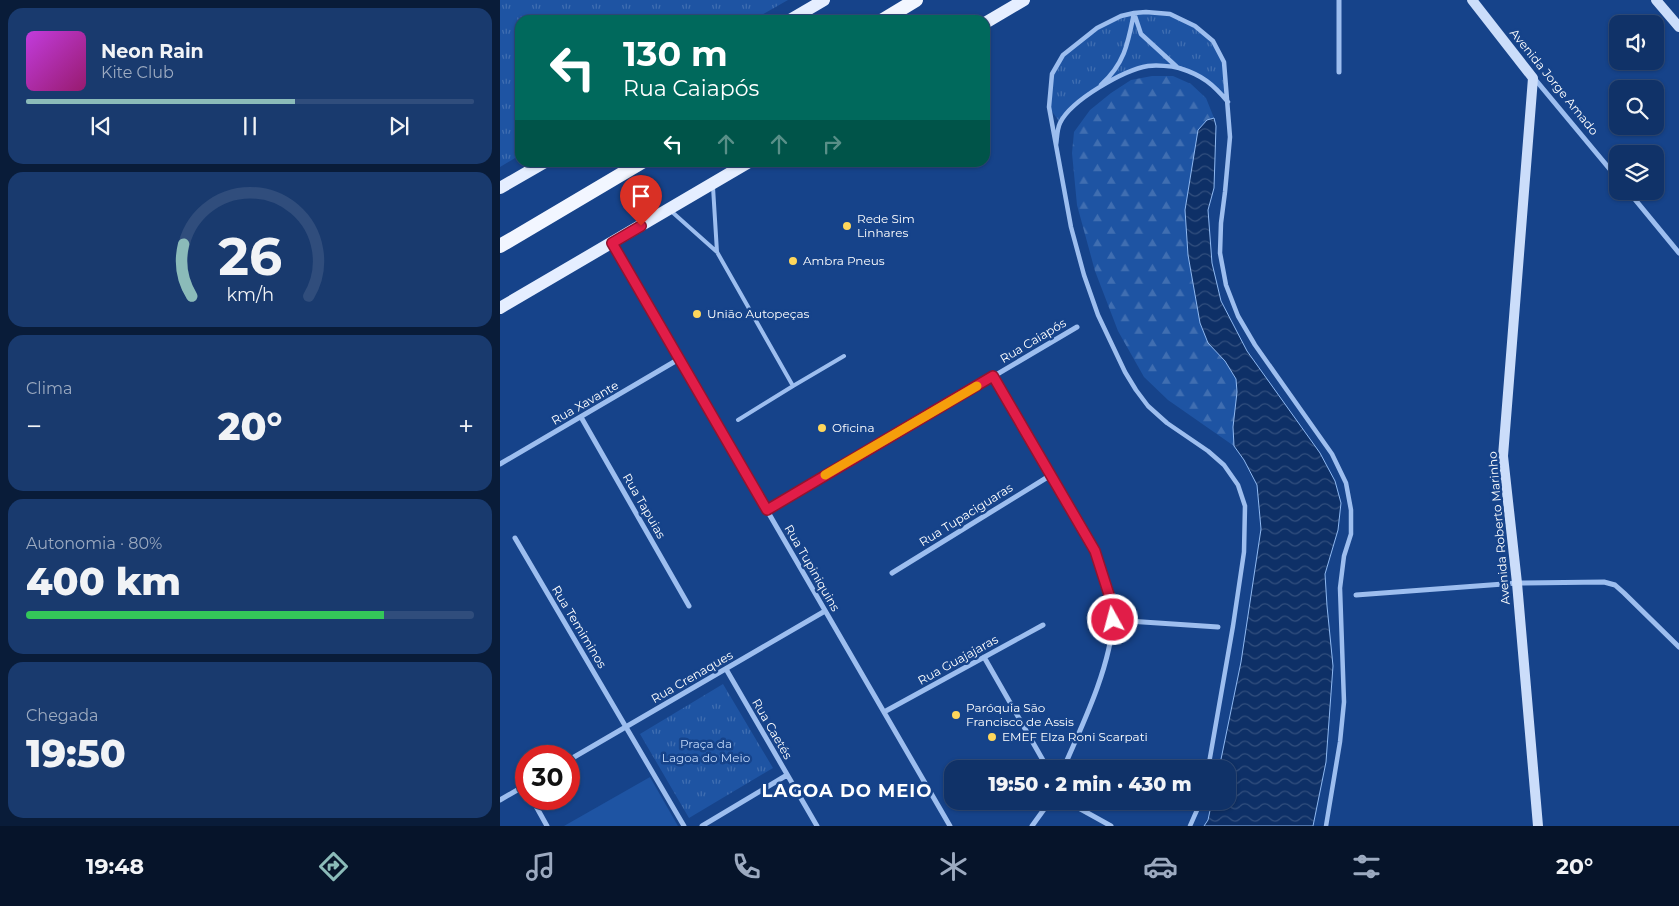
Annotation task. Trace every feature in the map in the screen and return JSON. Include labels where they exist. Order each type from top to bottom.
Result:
[{"type":"highway","points":[[890,15],[916,0]]},
{"type":"highway","points":[[500,246],[634,167]]},
{"type":"main road","points":[[798,15],[824,0]]},
{"type":"main road","points":[[990,20],[1024,0]]},
{"type":"main road","name":"Avenida Jorge Amado","points":[[1472,0],[1533,78]]},
{"type":"main road","points":[[1656,0],[1679,27]]},
{"type":"main road","name":"Avenida Roberto Marinho","points":[[1533,78],[1504,456],[1538,826]]},
{"type":"main road","points":[[500,188],[536,167]]},
{"type":"main road","points":[[500,308],[741,167]]},
{"type":"street","points":[[1339,0],[1339,72]]},
{"type":"street","points":[[1134,12],[1141,34],[1177,67]]},
{"type":"street","points":[[1095,90],[1112,75],[1128,46],[1134,12]]},
{"type":"street","points":[[1210,760],[1244,552],[1245,506],[1238,485],[1224,466],[1208,451],[1167,423],[1148,406],[1124,372],[1098,315],[1070,227],[1049,107],[1052,74],[1069,50],[1096,28],[1120,16],[1134,12],[1170,14],[1195,26],[1213,41],[1224,62],[1230,137],[1226,192],[1221,222],[1220,253],[1226,284],[1238,316],[1255,345],[1332,454],[1346,483],[1350,510],[1350,534],[1344,556],[1340,588],[1344,702],[1340,742],[1326,826]]},
{"type":"street","points":[[1056,149],[1060,123],[1074,104],[1125,74],[1148,66],[1177,67],[1196,74],[1212,84],[1228,102]]},
{"type":"street","name":"Avenida Jorge Amado","points":[[1533,78],[1609,168]]},
{"type":"street","points":[[1635,200],[1679,253]]},
{"type":"street","name":"Rua Tupiniquins","points":[[612,243],[950,826]]},
{"type":"street","name":"Rua Caiapós","points":[[767,510],[1077,327]]},
{"type":"street","name":"Rua Xavante","points":[[500,464],[680,360]]},
{"type":"street","points":[[993,376],[1095,551],[1112,604],[1113,620],[1107,657],[1085,719],[1067,760]]},
{"type":"street","name":"Rua Tapuias","points":[[581,417],[689,606]]},
{"type":"street","name":"Rua Tupaciguaras","points":[[892,572],[1051,475]]},
{"type":"street","name":"Rua Temiminos","points":[[515,538],[684,826]]},
{"type":"street","points":[[1356,595],[1517,583],[1604,582],[1615,586],[1679,647]]},
{"type":"street","name":"Rua Crenaques","points":[[580,754],[825,611]]},
{"type":"street","points":[[1113,620],[1218,627]]},
{"type":"street","name":"Rua Guajajaras","points":[[884,712],[1043,625]]},
{"type":"street","points":[[984,657],[1043,760]]},
{"type":"street","name":"Rua Caetés","points":[[726,669],[816,826]]},
{"type":"street","points":[[702,826],[787,775]]},
{"type":"street","points":[[500,800],[515,792]]},
{"type":"street","points":[[539,810],[548,826]]},
{"type":"street","points":[[1032,826],[1044,810]]},
{"type":"street","points":[[1082,810],[1111,826]]},
{"type":"street","points":[[1190,826],[1197,810]]},
{"type":"lane","points":[[712,184],[717,252]]},
{"type":"lane","points":[[669,210],[717,252],[793,386]]},
{"type":"lane","points":[[738,420],[844,356]]},
{"type":"green space","points":[[500,0],[788,0],[762,15],[515,15],[515,158],[500,167]]},
{"type":"green space","points":[[1134,13],[1170,14],[1195,26],[1213,41],[1224,62],[1228,102],[1213,84],[1177,67],[1148,66],[1125,74],[1075,104],[1060,123],[1049,107],[1052,74],[1063,55],[1097,28]]},
{"type":"green space","points":[[1152,76],[1173,76],[1191,84],[1206,98],[1214,118],[1207,120],[1195,151],[1185,210],[1188,255],[1200,323],[1208,343],[1225,361],[1236,379],[1237,392],[1233,427],[1234,446],[1168,400],[1144,377],[1118,331],[1095,271],[1077,205],[1072,153],[1074,132],[1090,110],[1111,93],[1131,80]]},
{"type":"green space","name":"Praça da Lagoa do Meio","points":[[723,684],[773,768],[689,818],[640,734]]},
{"type":"green space","points":[[650,777],[678,826],[564,826]]},
{"type":"water","points":[[1214,118],[1216,126],[1214,188],[1208,210],[1212,263],[1221,301],[1247,351],[1320,453],[1335,481],[1341,503],[1338,530],[1325,574],[1333,666],[1326,762],[1313,826],[1204,826],[1208,820],[1210,810],[1236,810],[1236,760],[1221,760],[1241,662],[1261,529],[1257,485],[1244,460],[1234,446],[1233,427],[1237,392],[1236,379],[1225,361],[1208,343],[1200,323],[1188,255],[1185,210],[1198,130],[1207,120]]},
{"type":"slow traffic","points":[[825,475],[977,386]]},
{"type":"place","name":"Rede Sim Linhares","points":[[847,226]]},
{"type":"place","name":"Ambra Pneus","points":[[793,261]]},
{"type":"place","name":"União Autopeças","points":[[697,314]]},
{"type":"place","name":"Oficina","points":[[822,428]]},
{"type":"place","name":"Paróquia São Francisco de Assis","points":[[956,715]]},
{"type":"place","name":"EMEF Elza Roni Scarpati","points":[[992,737]]},
{"type":"district","name":"LAGOA DO MEIO","points":[[847,791]]},
{"type":"route","points":[[641,226],[612,243],[767,510],[993,376],[1095,551],[1112,604],[1113,620]]}]
